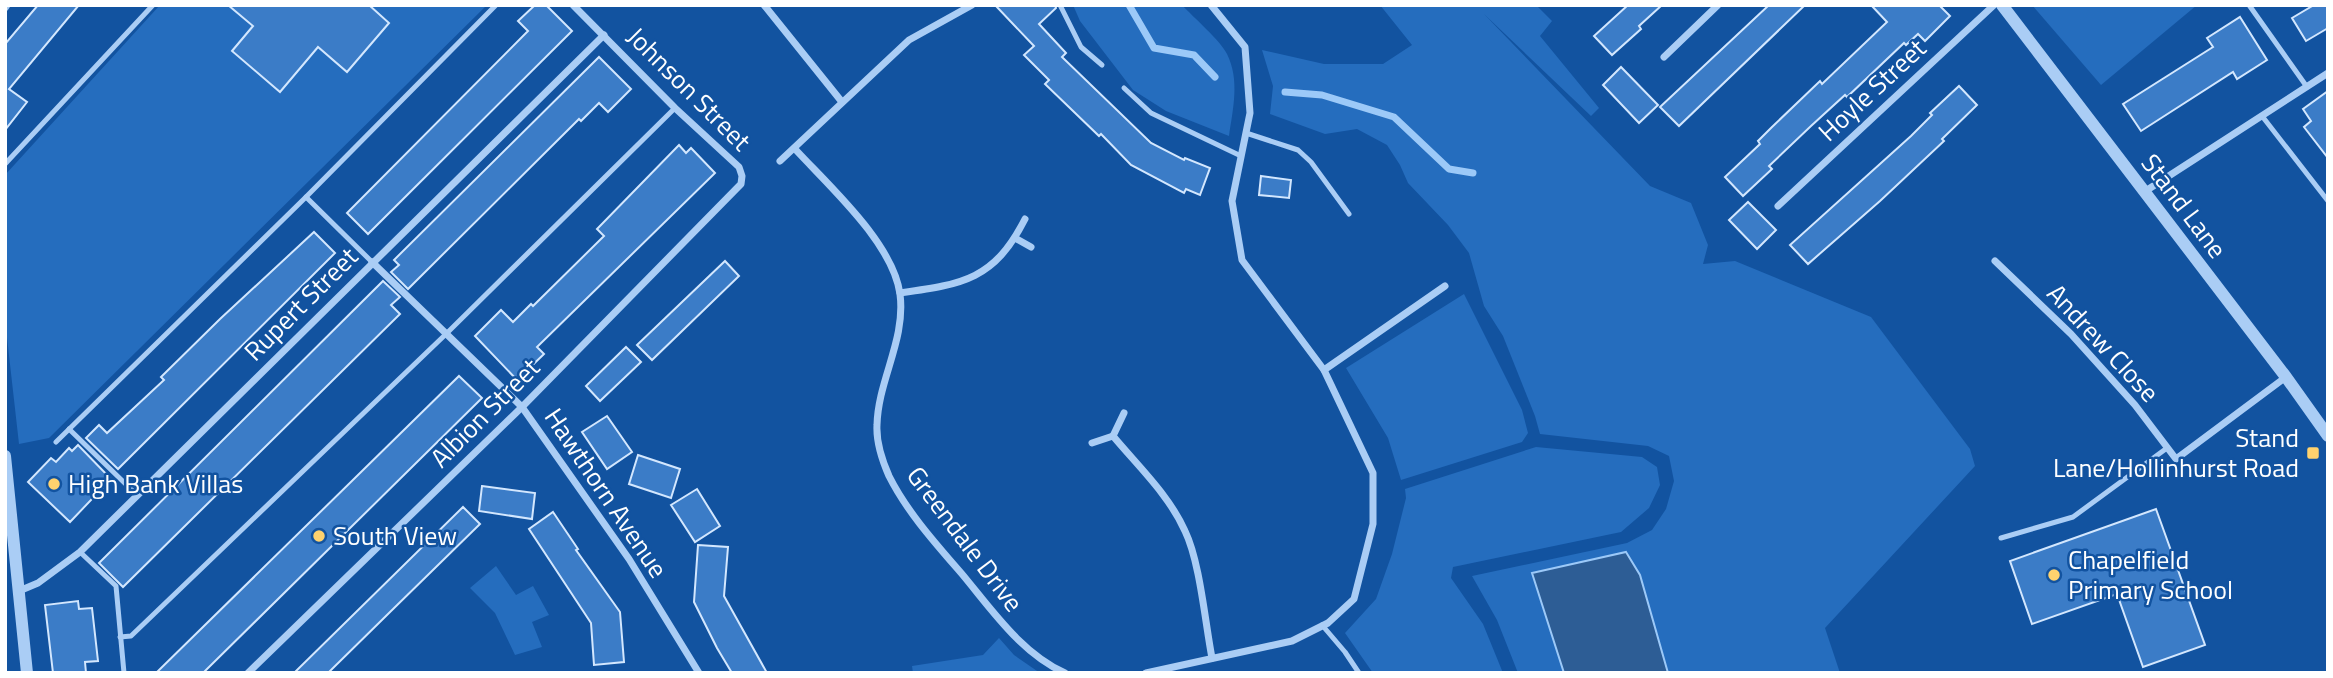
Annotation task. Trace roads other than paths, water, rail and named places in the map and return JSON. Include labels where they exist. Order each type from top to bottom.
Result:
[{"type":"street","name":"Johnson Street","points":[[573,5],[675,108],[739,167],[742,176]]},
{"type":"street","points":[[764,5],[842,102]]},
{"type":"street","points":[[780,161],[909,40],[972,5]]},
{"type":"street","points":[[1146,673],[1292,641],[1322,625],[1354,599],[1373,524],[1373,473],[1324,370],[1242,260],[1232,201],[1250,113],[1245,47],[1211,5]]},
{"type":"street","points":[[1664,57],[1718,5]]},
{"type":"street","name":"Hoyle Street","points":[[1778,206],[1994,5]]},
{"type":"street","name":"Stand Lane","points":[[2002,5],[2328,436]]},
{"type":"street","name":"Rupert Street","points":[[19,591],[38,583],[80,552],[604,35]]},
{"type":"street","points":[[2144,192],[2328,74]]},
{"type":"street","name":"Greendale Drive","points":[[795,149],[869,232],[889,264],[900,293],[896,348],[881,398],[877,425],[879,452],[889,476],[931,538],[1012,634],[1033,653],[1063,672]]},
{"type":"street","name":"Albion Street","points":[[248,673],[522,407],[735,191],[741,184],[742,176]]},
{"type":"street","points":[[900,293],[942,287],[977,275],[1004,255],[1025,219]]},
{"type":"street","points":[[1015,238],[1031,247]]},
{"type":"street","name":"Andrew Close","points":[[1995,261],[2071,334],[2135,405],[2176,459],[2286,377]]},
{"type":"street","name":"Hawthorn Avenue","points":[[372,262],[522,407],[629,559],[699,673]]},
{"type":"street","points":[[1324,370],[1445,286]]},
{"type":"street","points":[[1092,443],[1113,436],[1124,413]]},
{"type":"street","points":[[1113,436],[1167,500],[1185,531],[1193,557],[1212,658]]},
{"type":"street","points":[[5,456],[27,673]]},
{"type":"lane","points":[[5,164],[153,5]]},
{"type":"lane","points":[[56,442],[306,197],[496,5]]},
{"type":"lane","points":[[1060,5],[1082,47],[1102,65]]},
{"type":"lane","points":[[2249,5],[2307,87]]},
{"type":"lane","points":[[1124,88],[1151,113],[1241,156]]},
{"type":"lane","points":[[120,637],[131,636],[446,334],[675,108]]},
{"type":"lane","points":[[2262,116],[2328,201]]},
{"type":"lane","points":[[1246,133],[1298,150],[1311,162],[1349,214]]},
{"type":"lane","points":[[306,197],[372,262]]},
{"type":"lane","points":[[69,429],[137,495]]},
{"type":"lane","points":[[2001,538],[2073,517],[2167,448]]},
{"type":"lane","points":[[80,552],[116,586],[124,673]]},
{"type":"lane","points":[[1322,625],[1359,673]]},
{"type":"waterway","points":[[1129,5],[1154,48],[1194,55],[1215,77]]},
{"type":"waterway","points":[[1285,92],[1322,95],[1394,117],[1449,169],[1473,173]]},
{"type":"place","name":"Stand Lane/Hollinhurst Road","points":[[2313,453]]},
{"type":"place","name":"High Bank Villas","points":[[54,484]]},
{"type":"place","name":"South View","points":[[319,536]]},
{"type":"place","name":"Chapelfield Primary School","points":[[2054,575]]}]
